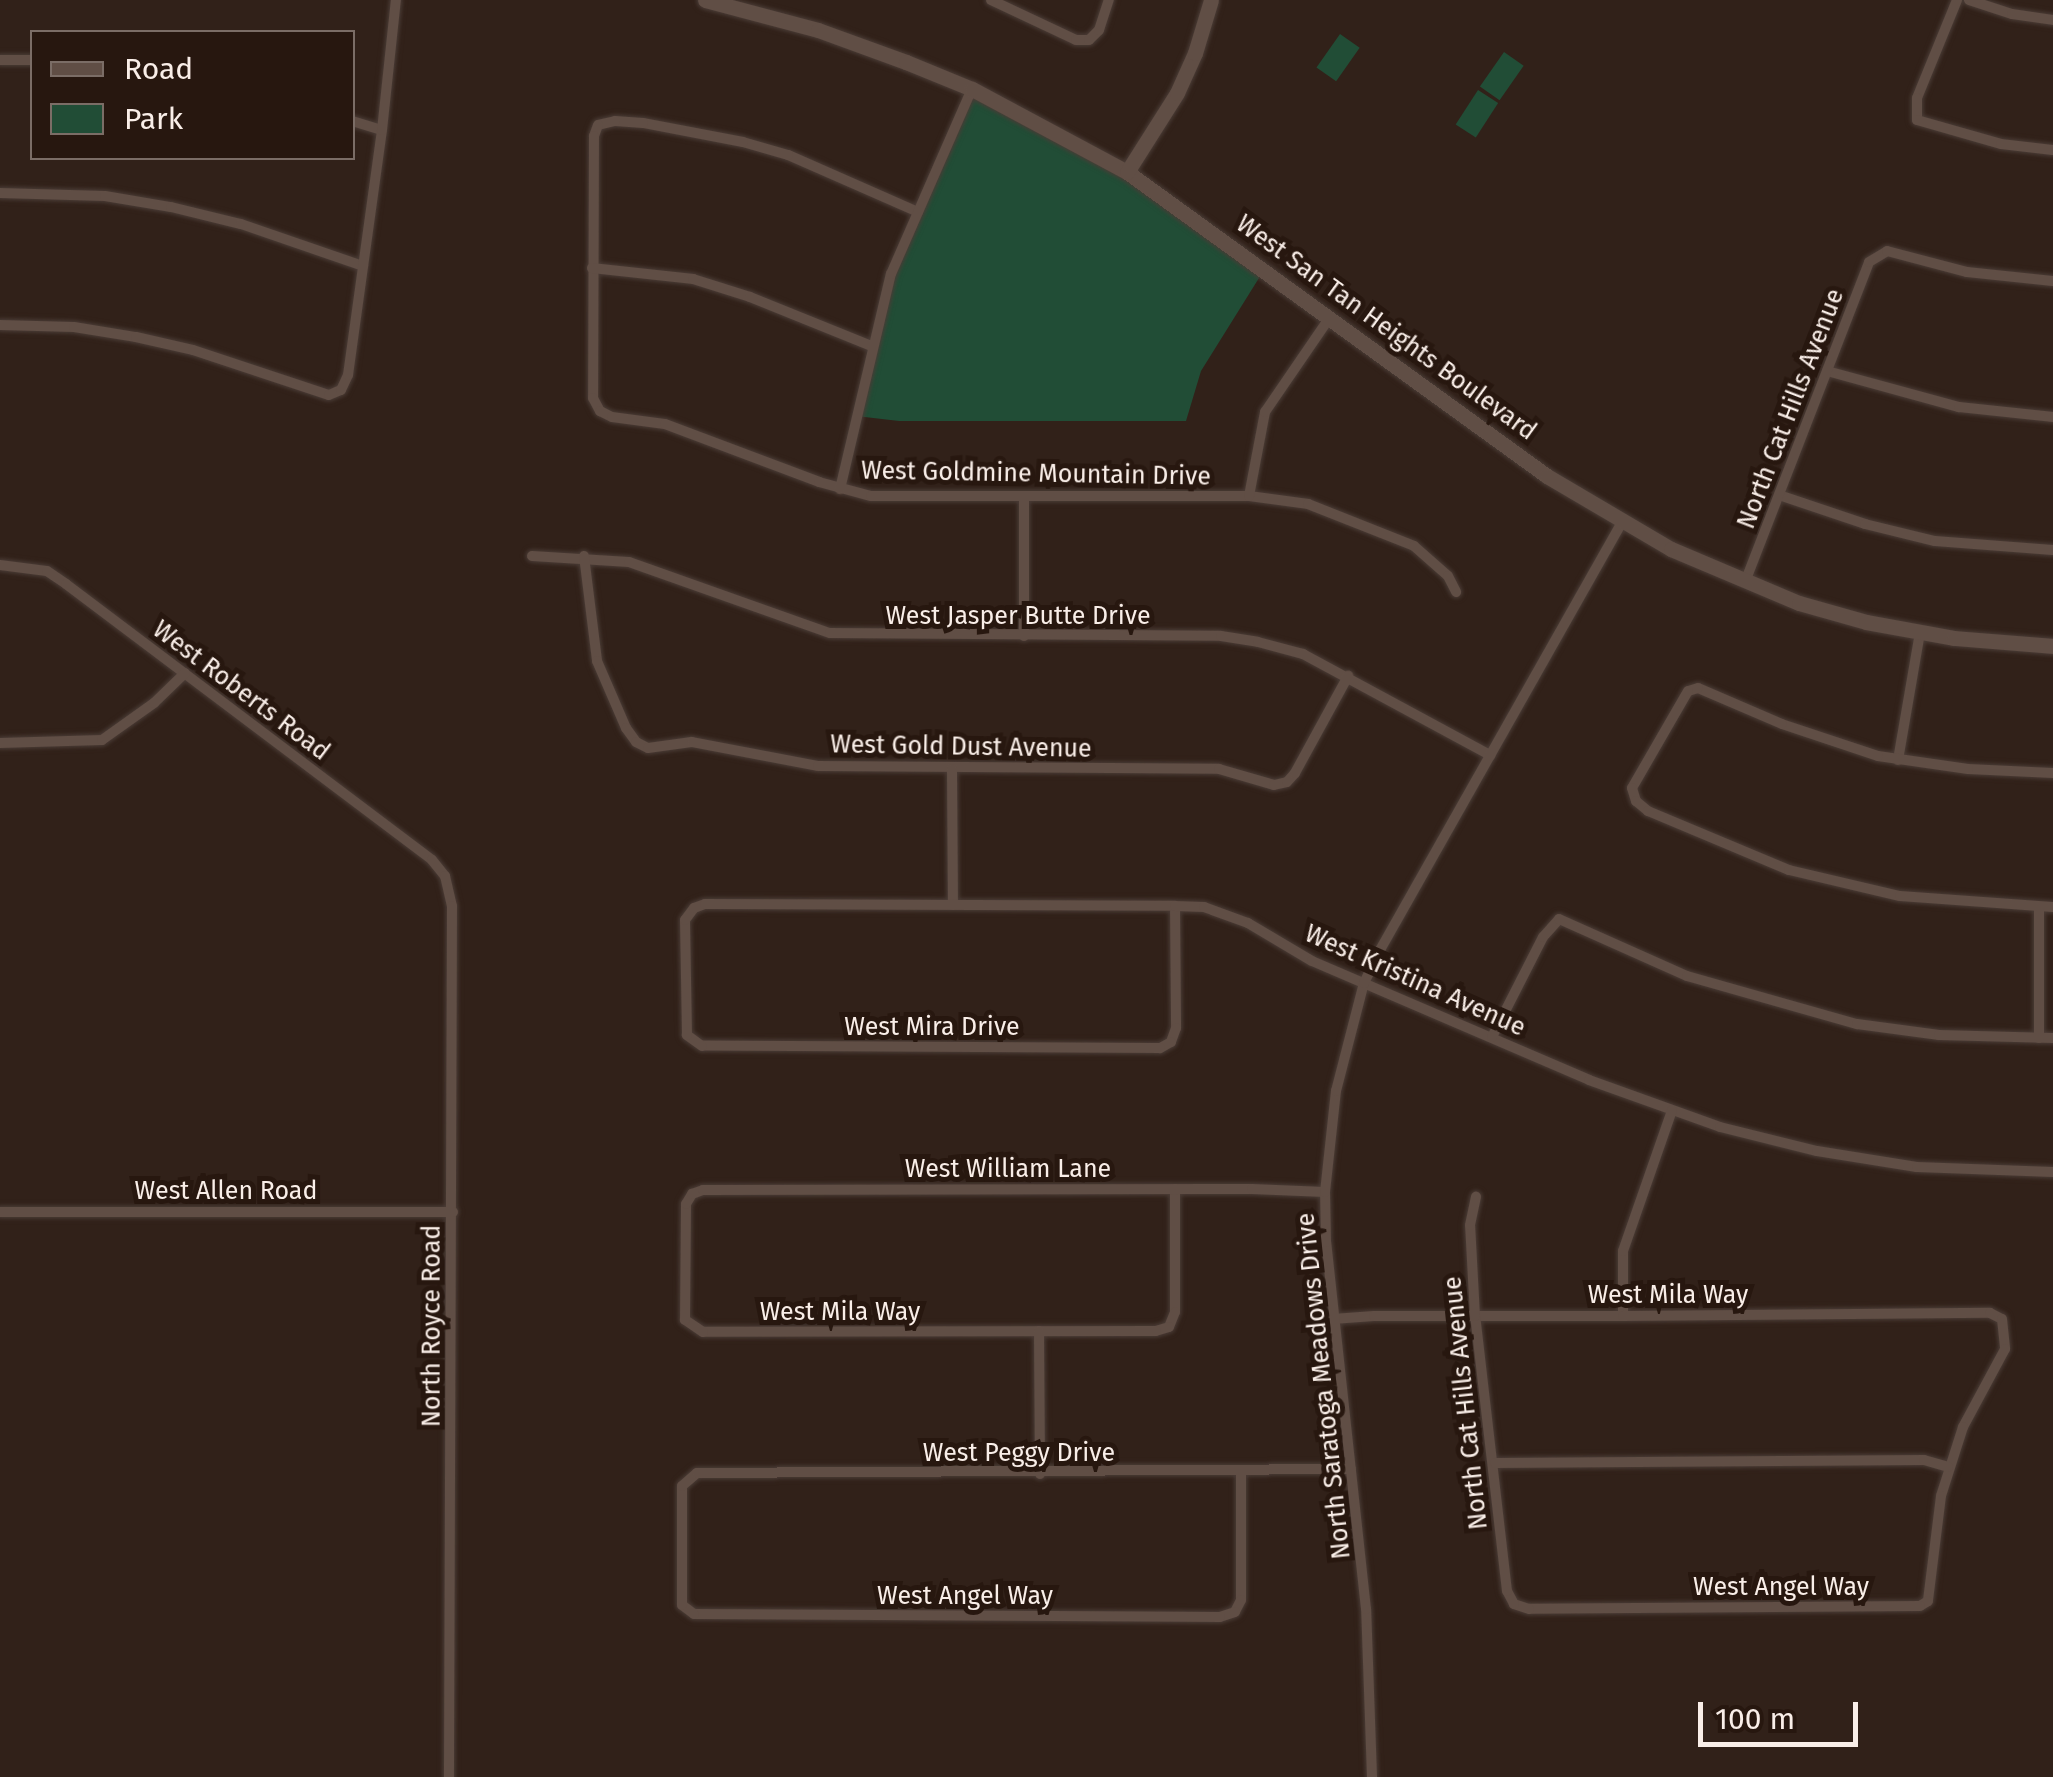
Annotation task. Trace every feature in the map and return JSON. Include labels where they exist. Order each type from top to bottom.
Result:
[{"type":"street","points":[[0,326],[74,326],[136,337],[193,350],[329,395],[341,390],[348,376],[396,0]]},
{"type":"street","name":"West San Tan Heights Boulevard","points":[[705,0],[818,30],[972,90],[1127,172],[1547,476],[1622,523],[1745,583],[1832,612],[1920,632],[2053,646]]},
{"type":"street","points":[[991,0],[1076,40],[1089,40],[1099,30],[1109,0]]},
{"type":"street","points":[[1127,172],[1177,92],[1195,53],[1211,0]]},
{"type":"street","points":[[1957,0],[1918,98],[1918,120],[2001,144],[2053,150]]},
{"type":"street","points":[[1969,0],[2012,14],[2053,20]]},
{"type":"street","points":[[0,60],[30,60]]},
{"type":"street","points":[[840,489],[870,346],[890,274],[972,90]]},
{"type":"street","points":[[355,122],[382,130]]},
{"type":"street","points":[[870,346],[750,297],[693,280],[592,268],[598,125],[643,123],[742,142],[788,155],[918,212]]},
{"type":"street","points":[[0,192],[104,196],[170,206],[241,224],[363,266]]},
{"type":"street","name":"North Cat Hills Avenue","points":[[1745,583],[1869,262],[1888,251],[1967,272],[2053,281]]},
{"type":"street","name":"West Goldmine Mountain Drive","points":[[592,268],[593,398],[600,411],[612,417],[691,432],[840,489],[872,496],[1248,496],[1308,504],[1390,533],[1433,560],[1456,592]]},
{"type":"street","points":[[1248,496],[1265,412],[1330,317]]},
{"type":"street","points":[[1827,371],[1944,404],[2053,417]]},
{"type":"street","points":[[1779,494],[1865,524],[1935,541],[2053,550]]},
{"type":"street","points":[[1024,498],[1024,636]]},
{"type":"street","name":"North Saratoga Meadows Drive","points":[[1372,1777],[1368,1624],[1334,1319],[1325,1192],[1336,1091],[1364,983],[1622,523]]},
{"type":"street","name":"West Jasper Butte Drive","points":[[532,556],[584,556],[629,562],[830,632],[1221,636],[1303,654],[1490,755]]},
{"type":"street","name":"West Gold Dust Avenue","points":[[584,556],[597,660],[636,742],[648,748],[692,742],[818,766],[1219,769],[1274,786],[1287,782],[1348,676]]},
{"type":"street","name":"West Roberts Road","points":[[0,564],[47,571],[432,860],[445,876]]},
{"type":"street","points":[[1898,760],[1920,632]]},
{"type":"street","points":[[0,743],[102,740],[154,703],[185,673]]},
{"type":"street","points":[[2053,774],[1898,760],[1814,735],[1698,688],[1688,691],[1632,788],[1636,802],[1714,842],[1829,881],[1929,900],[2053,906]]},
{"type":"street","points":[[952,769],[954,905]]},
{"type":"street","name":"North Royce Road","points":[[445,876],[452,906],[450,1777]]},
{"type":"street","name":"West Kristina Avenue","points":[[691,1042],[687,1034],[686,920],[694,908],[705,904],[1176,906],[1228,914],[1312,961],[1672,1110],[1801,1147],[1917,1168],[2053,1172]]},
{"type":"street","name":"West Mira Drive","points":[[691,1042],[702,1046],[1160,1048],[1170,1042],[1176,1028],[1176,906]]},
{"type":"street","points":[[2038,1038],[2039,907]]},
{"type":"street","points":[[1492,1037],[1543,937],[1559,919],[1687,976],[1815,1014],[1939,1034],[2053,1038]]},
{"type":"street","points":[[1623,1316],[1624,1252],[1672,1110]]},
{"type":"street","name":"West Mila Way","points":[[691,1328],[703,1332],[1156,1331],[1169,1327],[1176,1312],[1175,1189]]},
{"type":"street","name":"West William Lane","points":[[691,1328],[685,1320],[686,1204],[692,1194],[703,1190],[1325,1192]]},
{"type":"street","name":"North Cat Hills Avenue","points":[[1476,1197],[1470,1225],[1475,1316],[1507,1591],[1514,1604]]},
{"type":"street","name":"West Allen Road","points":[[0,1212],[452,1212]]},
{"type":"street","name":"West Mila Way","points":[[1334,1319],[1990,1313],[2002,1319],[2005,1349],[1972,1408],[1948,1467]]},
{"type":"street","points":[[1038,1332],[1040,1474]]},
{"type":"street","points":[[1495,1463],[1924,1460],[1948,1467]]},
{"type":"street","name":"West Angel Way","points":[[1514,1604],[1528,1608],[1920,1606],[1928,1602],[1936,1521],[1948,1467]]},
{"type":"street","name":"West Peggy Drive","points":[[694,1614],[682,1605],[682,1486],[697,1472],[1040,1474],[1350,1470]]},
{"type":"street","name":"West Angel Way","points":[[694,1614],[1220,1617],[1235,1612],[1241,1600],[1241,1472]]},
{"type":"green space","points":[[1340,34],[1360,48],[1336,81],[1316,68]]},
{"type":"green space","points":[[1504,52],[1524,66],[1500,100],[1480,86]]},
{"type":"green space","points":[[972,89],[1048,128],[1264,270],[1201,371],[1186,421],[899,421],[856,416],[882,302]]},
{"type":"green space","points":[[1478,90],[1498,103],[1476,137],[1456,124]]}]
